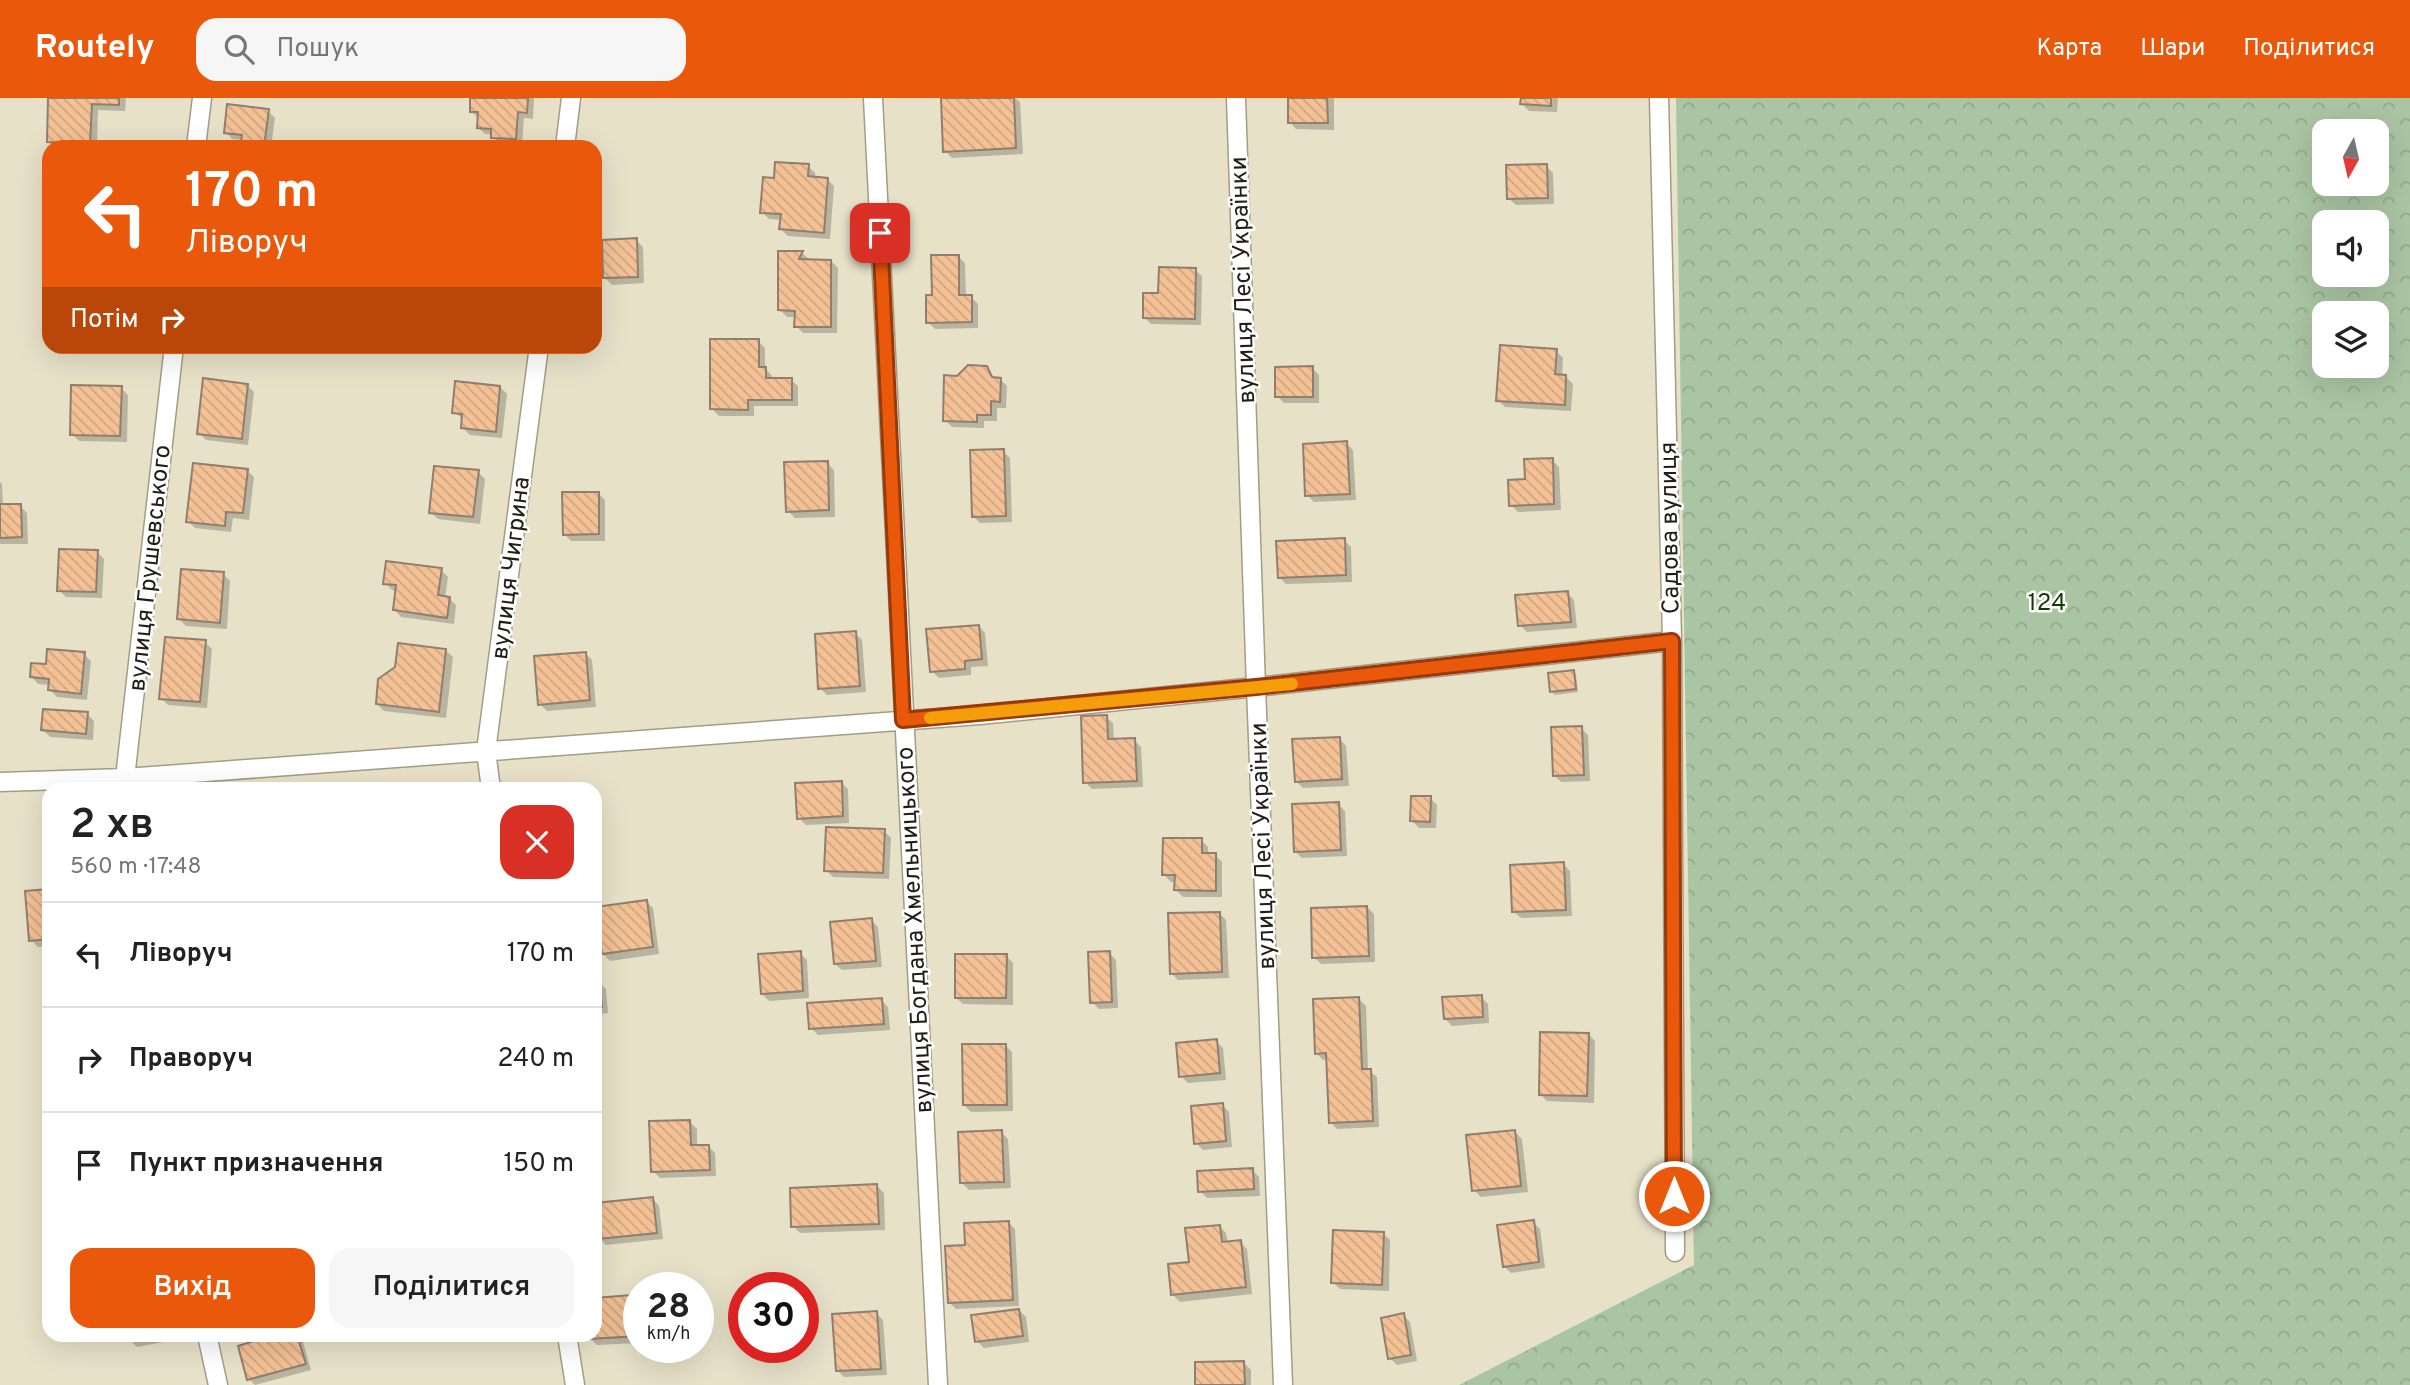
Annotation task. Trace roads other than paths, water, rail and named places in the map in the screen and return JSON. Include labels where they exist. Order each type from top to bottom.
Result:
[{"type":"street","points":[[197,140],[202,98]]},
{"type":"street","points":[[566,140],[571,98]]},
{"type":"street","name":"вулиця Богдана Хмельницького","points":[[873,98],[938,1385]]},
{"type":"street","name":"вулиця Лесі Українки","points":[[1236,98],[1283,1385]]},
{"type":"street","name":"Садова вулиця","points":[[1659,98],[1672,641],[1675,1252]]},
{"type":"street","name":"вулиця Грушевського","points":[[126,782],[173,354]]},
{"type":"street","name":"вулиця Чигрина","points":[[490,782],[486,751],[538,354]]},
{"type":"street","points":[[137,782],[486,751],[903,720],[1256,687],[1672,641]]},
{"type":"street","points":[[0,782],[42,782]]},
{"type":"street","points":[[209,1342],[218,1385]]},
{"type":"street","points":[[568,1342],[575,1385]]},
{"type":"park label","name":"124","points":[[2047,602]]}]
